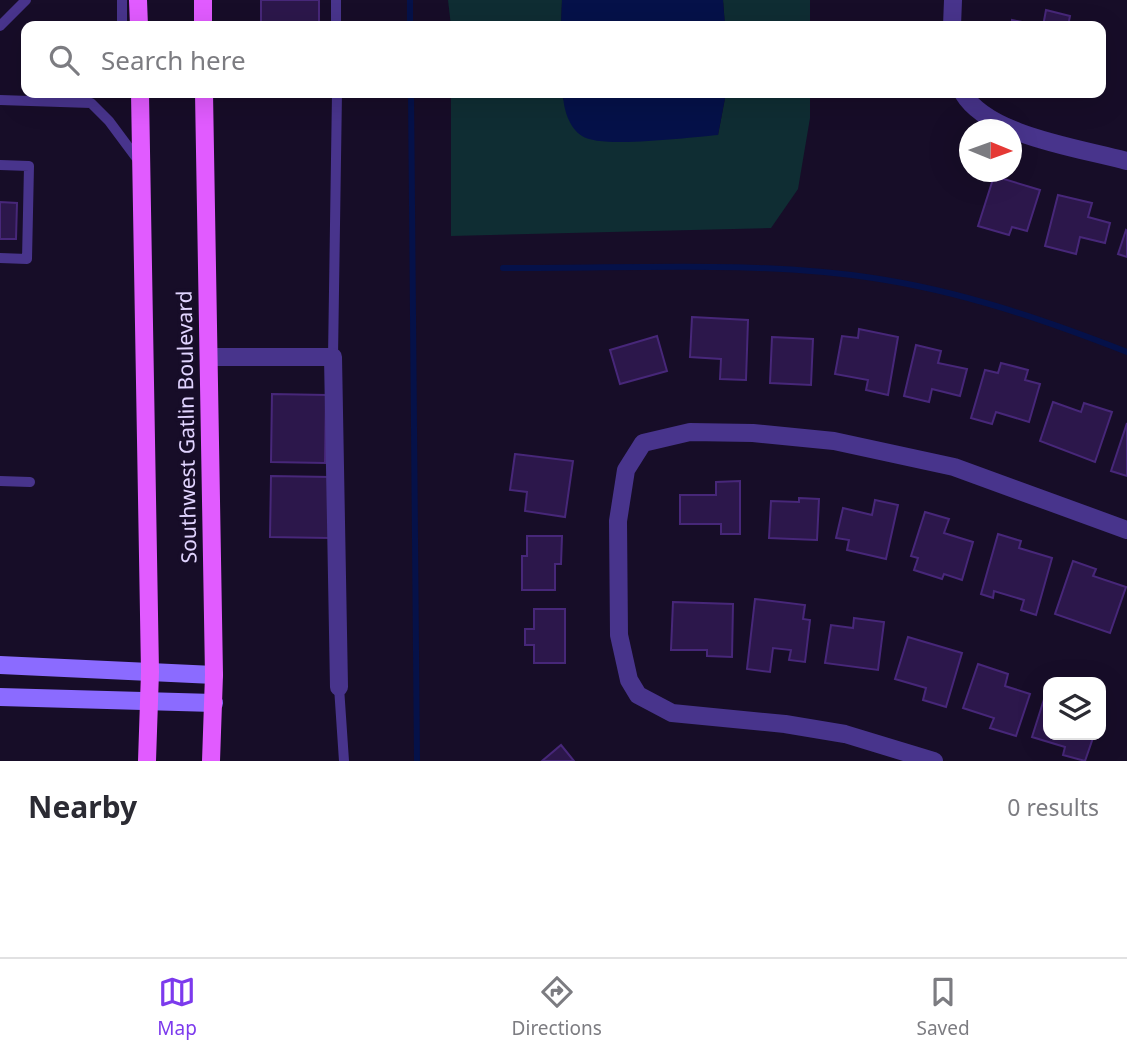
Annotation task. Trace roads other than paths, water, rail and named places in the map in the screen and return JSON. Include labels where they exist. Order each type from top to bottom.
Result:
[{"type":"main road","points":[[138,0],[139,21]]},
{"type":"main road","points":[[202,0],[203,21]]},
{"type":"main road","name":"Southwest Gatlin Boulevard","points":[[141,98],[150,673],[148,761]]},
{"type":"main road","name":"Southwest Gatlin Boulevard","points":[[204,98],[214,675],[211,761]]},
{"type":"street","points":[[952,21],[953,0]]},
{"type":"street","points":[[966,99],[990,120],[1127,161]]},
{"type":"street","points":[[209,357],[333,357],[339,687]]},
{"type":"street","points":[[934,761],[845,734],[785,724],[672,713],[638,695],[629,680],[619,635],[618,521],[626,470],[643,443],[690,432],[754,433],[834,441],[954,467],[1127,530]]},
{"type":"street","points":[[0,665],[214,675]]},
{"type":"street","points":[[0,697],[214,704]]},
{"type":"lane","points":[[0,26],[26,0]]},
{"type":"lane","points":[[121,21],[122,0]]},
{"type":"lane","points":[[336,0],[336,21]]},
{"type":"lane","points":[[91,103],[94,98]]},
{"type":"lane","points":[[333,357],[337,98]]},
{"type":"lane","points":[[0,100],[91,103],[129,145],[142,166]]},
{"type":"lane","points":[[0,165],[29,166],[27,259],[0,258]]},
{"type":"lane","points":[[0,481],[30,482]]},
{"type":"lane","points":[[339,687],[344,761]]},
{"type":"waterway","points":[[410,0],[410,21]]},
{"type":"waterway","points":[[411,98],[417,761]]},
{"type":"waterway","points":[[503,268],[734,267],[827,272],[873,278],[1002,308],[1127,352]]}]
